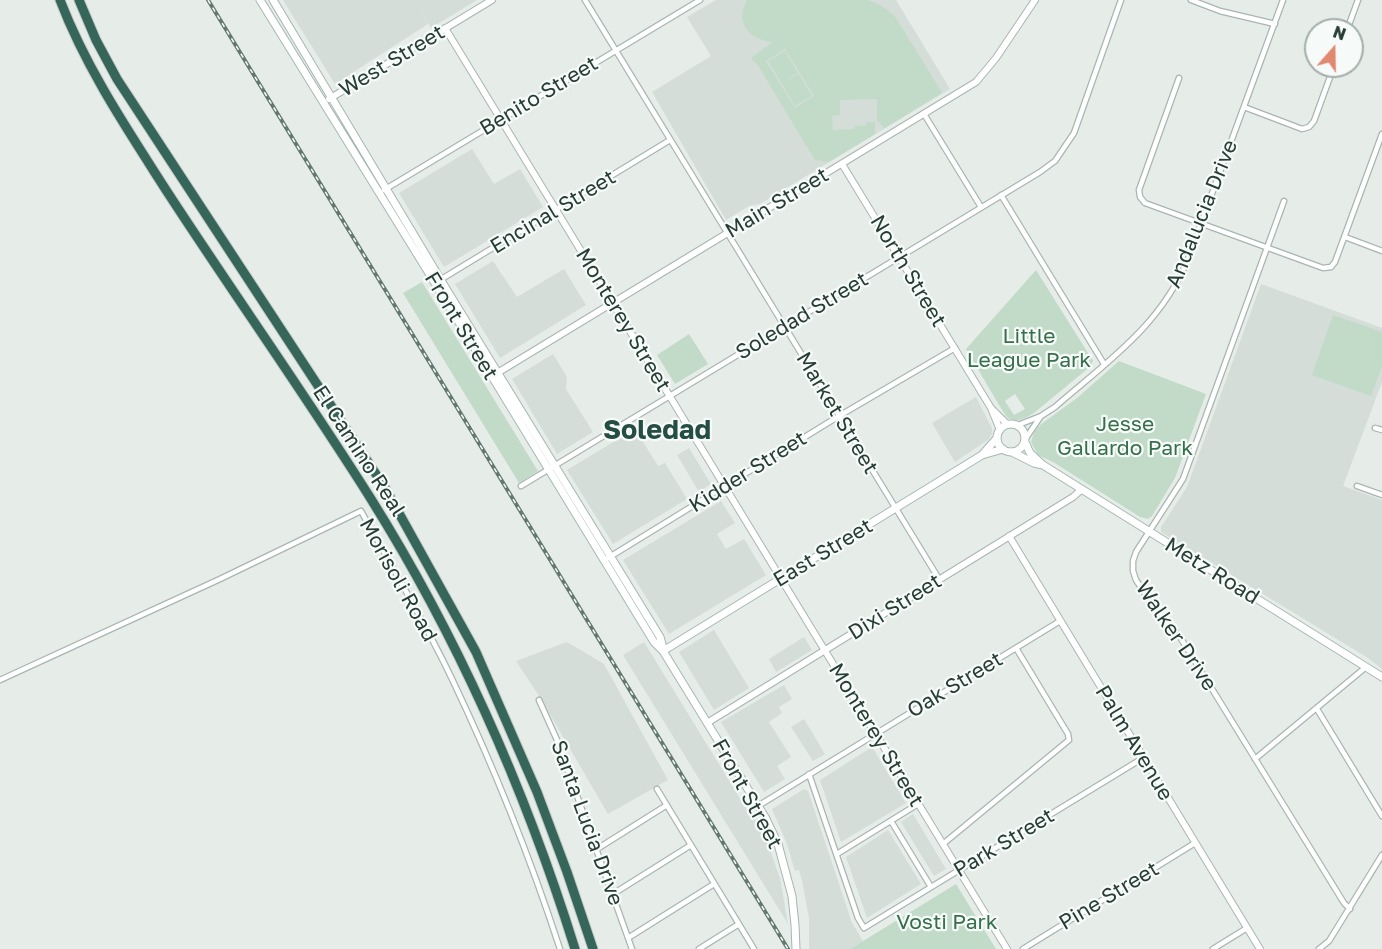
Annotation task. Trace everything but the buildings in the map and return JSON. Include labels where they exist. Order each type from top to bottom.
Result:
[{"type":"highway","name":"El Camino Real","points":[[60,0],[96,77],[129,132],[370,498],[432,605],[479,699],[513,777],[575,949]]},
{"type":"highway","name":"El Camino Real","points":[[79,0],[96,40],[117,79],[385,488],[471,642],[537,792],[593,949]]},
{"type":"main road","name":"Front Street","points":[[260,0],[379,193],[438,282],[607,559],[660,638],[663,651],[758,806],[778,843],[784,863],[792,896],[796,949]]},
{"type":"main road","name":"Front Street","points":[[273,0],[386,188],[438,282]]},
{"type":"main road","points":[[1007,424],[1018,425],[1024,431],[1025,440],[1020,448],[1007,451],[999,445],[997,438],[1000,430],[1007,424]]},
{"type":"main road","name":"East Street","points":[[663,651],[982,455],[997,438]]},
{"type":"main road","name":"Metz Road","points":[[1025,440],[1030,453],[1043,465],[1382,677]]},
{"type":"main road","name":"Metz Road","points":[[1007,451],[1043,465]]},
{"type":"main road","name":"East Street","points":[[982,455],[1007,451]]},
{"type":"street","name":"West Street","points":[[324,103],[492,0]]},
{"type":"street","name":"Market Street","points":[[585,0],[939,579]]},
{"type":"street","name":"Benito Street","points":[[379,193],[699,0]]},
{"type":"street","name":"Main Street","points":[[495,375],[976,82],[987,70],[1035,0]]},
{"type":"street","name":"Soledad Street","points":[[521,486],[1055,161],[1074,133],[1121,0]]},
{"type":"street","points":[[1191,0],[1205,2],[1220,11],[1275,24]]},
{"type":"street","name":"Andalucia Drive","points":[[1025,440],[1041,416],[1143,330],[1166,302],[1183,272],[1202,223],[1283,0]]},
{"type":"street","points":[[1351,18],[1358,0]]},
{"type":"street","name":"Monterey Street","points":[[445,28],[1007,949]]},
{"type":"street","points":[[1179,78],[1138,190],[1144,203],[1323,268],[1331,267],[1335,262],[1382,134]]},
{"type":"street","points":[[1244,107],[1302,129],[1309,127],[1314,121],[1330,78]]},
{"type":"street","points":[[924,114],[981,207]]},
{"type":"street","name":"Encinal Street","points":[[438,282],[670,140]]},
{"type":"street","name":"North Street","points":[[842,164],[991,408],[1000,430]]},
{"type":"street","points":[[1001,195],[1104,364]]},
{"type":"street","name":"Walker Drive","points":[[1284,201],[1183,479],[1134,557],[1133,571],[1148,598],[1180,637],[1344,903],[1350,909]]},
{"type":"street","points":[[1345,237],[1382,251]]},
{"type":"street","name":"Kidder Street","points":[[607,559],[839,416],[955,348]]},
{"type":"street","name":"North Street","points":[[991,408],[1007,424]]},
{"type":"street","name":"Andalucia Drive","points":[[1018,425],[1041,416]]},
{"type":"street","points":[[1375,428],[1382,430]]},
{"type":"street","points":[[1357,486],[1382,495]]},
{"type":"street","name":"Dixi Street","points":[[707,723],[1081,490]]},
{"type":"street","name":"Morisoli Road","points":[[0,680],[220,579],[361,511],[451,677],[485,751],[522,840],[560,949]]},
{"type":"street","name":"Palm Avenue","points":[[1009,536],[1260,949]]},
{"type":"street","name":"Oak Street","points":[[758,806],[1060,621]]},
{"type":"street","points":[[943,844],[1069,740],[1068,734],[1016,648]]},
{"type":"street","points":[[1255,759],[1366,667]]},
{"type":"street","name":"Santa Lucia Drive","points":[[539,699],[557,740],[632,949]]},
{"type":"street","points":[[1317,709],[1382,816]]},
{"type":"street","name":"Park Street","points":[[837,854],[858,918],[864,928],[1143,758]]},
{"type":"street","points":[[809,774],[837,854],[918,804]]},
{"type":"street","points":[[657,789],[753,949]]},
{"type":"street","points":[[597,849],[667,805]]},
{"type":"street","points":[[891,820],[931,887]]},
{"type":"street","name":"Pine Street","points":[[1023,949],[1195,843]]},
{"type":"street","points":[[614,894],[691,845]]},
{"type":"street","points":[[1320,949],[1329,941],[1382,855]]},
{"type":"street","points":[[628,938],[714,884]]},
{"type":"street","points":[[699,949],[739,924]]},
{"type":"street","points":[[1213,949],[1247,928]]},
{"type":"shaded area","points":[[283,0],[477,0],[431,28],[418,7],[428,24],[335,84]]},
{"type":"shaded area","points":[[716,0],[896,0],[950,89],[760,204],[749,206],[726,220],[652,92],[711,56],[687,17]]},
{"type":"shaded area","points":[[472,149],[494,184],[520,169],[543,207],[444,267],[399,193]]},
{"type":"shaded area","points":[[493,261],[517,297],[564,269],[586,305],[500,358],[455,284]]},
{"type":"shaded area","points":[[1261,284],[1382,328],[1382,382],[1343,486],[1382,500],[1382,669],[1368,658],[1161,532],[1161,527],[1187,487]]},
{"type":"shaded area","points":[[553,354],[567,377],[566,389],[593,432],[557,454],[512,379]]},
{"type":"shaded area","points":[[976,397],[992,428],[992,434],[988,440],[955,462],[932,423]]},
{"type":"shaded area","points":[[635,429],[658,466],[665,463],[687,499],[613,544],[567,470]]},
{"type":"shaded area","points":[[689,448],[711,484],[699,492],[677,455]]},
{"type":"shaded area","points":[[721,501],[735,523],[717,534],[726,549],[744,539],[766,575],[669,634],[623,560]]},
{"type":"shaded area","points":[[714,630],[749,688],[714,710],[679,652]]},
{"type":"shaded area","points":[[804,637],[812,650],[776,672],[769,659]]},
{"type":"shaded area","points":[[567,642],[604,664],[668,780],[608,814],[541,699],[516,661]]},
{"type":"shaded area","points":[[644,642],[752,818],[758,822],[763,831],[780,878],[788,924],[623,655]]},
{"type":"shaded area","points":[[784,685],[792,699],[779,707],[782,713],[769,722],[791,757],[777,766],[785,779],[764,792],[721,722]]},
{"type":"shaded area","points":[[804,719],[825,754],[813,761],[791,727]]},
{"type":"shaded area","points":[[872,747],[906,803],[841,842],[820,780]]},
{"type":"shaded area","points":[[804,789],[808,791],[852,923],[863,941],[850,949],[809,949],[809,918],[802,881],[799,870],[795,871],[787,844],[772,809]]},
{"type":"shaded area","points":[[913,814],[946,869],[934,876],[901,822]]},
{"type":"shaded area","points":[[888,830],[921,884],[867,918],[846,857]]},
{"type":"green space","points":[[747,0],[868,0],[880,5],[896,18],[942,93],[885,128],[877,121],[877,99],[840,100],[840,115],[832,116],[833,130],[854,129],[855,126],[866,126],[866,122],[875,122],[875,134],[829,162],[815,160],[759,67],[751,58],[773,42],[757,38],[746,29],[742,16]],"holes":[[[785,49],[814,96],[795,108],[766,61]]]},
{"type":"green space","points":[[785,51],[798,73],[782,83],[799,74],[812,96],[795,106],[768,61]]},
{"type":"green space","name":"Little League Park","points":[[1036,270],[1093,361],[1091,366],[1034,413],[1015,420],[1005,415],[966,349]],"holes":[[[1015,394],[1025,409],[1014,415],[1005,401]]]},
{"type":"green space","points":[[422,282],[538,471],[519,483],[403,293]]},
{"type":"green space","points":[[1333,315],[1382,332],[1382,366],[1371,396],[1312,375]]},
{"type":"green space","points":[[689,334],[708,364],[675,384],[657,355]]},
{"type":"green space","name":"Jesse Gallardo Park","points":[[1119,361],[1206,394],[1175,478],[1148,519],[1140,517],[1053,462],[1038,455],[1031,442],[1034,432],[1040,425],[1077,398]]},
{"type":"green space","name":"Vosti Park","points":[[956,884],[996,949],[850,949]]},
{"type":"railway","points":[[208,0],[788,949]]},
{"type":"district","name":"Soledad","points":[[657,430]]}]
